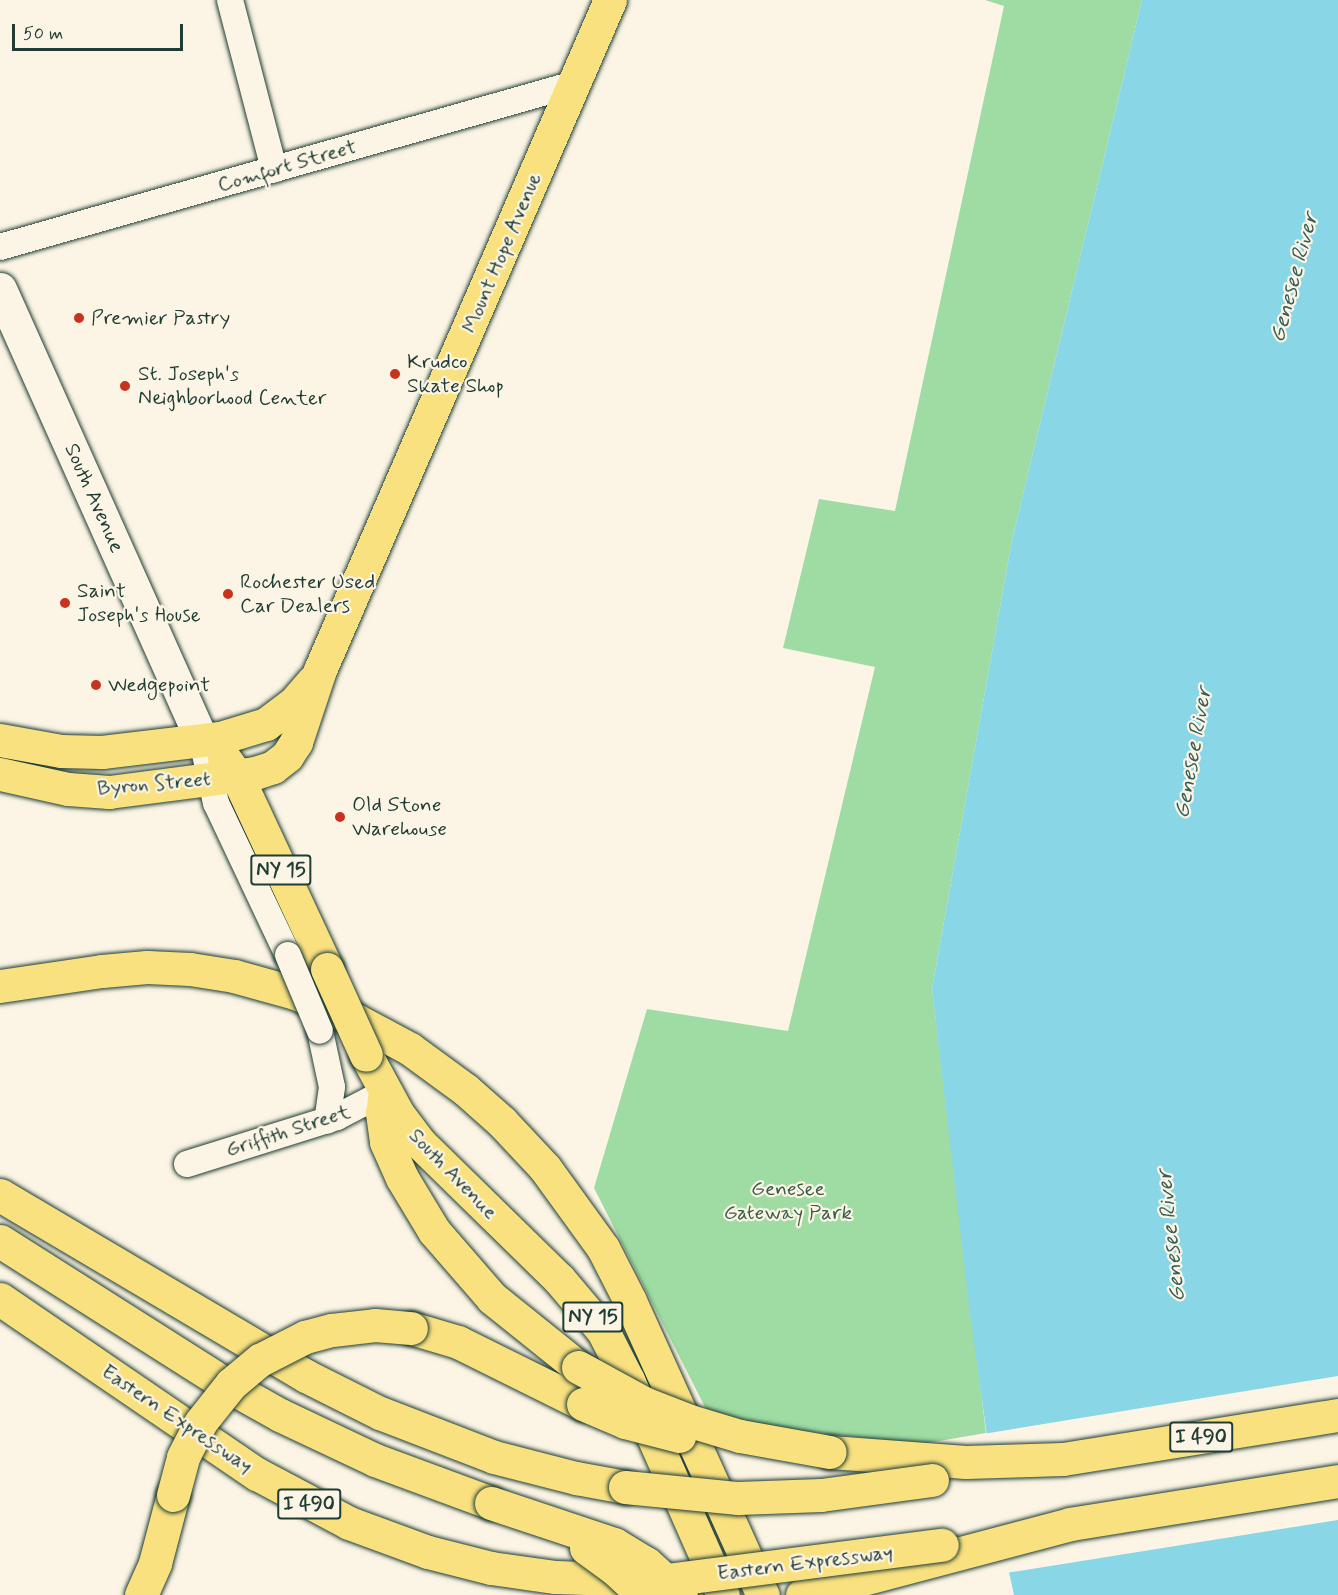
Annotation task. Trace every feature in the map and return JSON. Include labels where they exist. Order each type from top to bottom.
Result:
[{"type":"main road","name":"Mount Hope Avenue","points":[[224,778],[265,770],[287,756],[296,742],[321,670],[610,0]]},
{"type":"main road","name":"South Avenue","points":[[0,289],[202,741],[219,753],[224,778],[327,969],[366,1055],[386,1092],[412,1133],[438,1164],[559,1279],[603,1331],[628,1380],[723,1595]]},
{"type":"main road","name":"Mount Hope Avenue","points":[[202,741],[239,734],[266,724],[302,696],[321,670]]},
{"type":"main road","name":"Byron Street","points":[[0,740],[61,751],[95,752],[202,741]]},
{"type":"main road","name":"Byron Street","points":[[0,774],[60,788],[96,792],[224,778]]},
{"type":"main road","points":[[0,986],[109,970],[147,967],[190,969],[234,976],[295,993],[356,1020],[410,1049],[466,1090],[502,1122],[545,1168],[603,1248],[630,1301],[763,1595]]},
{"type":"main road","points":[[386,1092],[382,1113],[386,1142],[402,1178],[438,1236],[492,1298],[524,1327],[579,1367],[629,1396],[690,1421],[740,1436],[830,1452]]},
{"type":"main road","name":"I 490","points":[[0,1195],[297,1370],[380,1413],[494,1456],[576,1478],[625,1487],[697,1496],[800,1496],[902,1485],[1338,1415]]},
{"type":"main road","points":[[0,1241],[223,1382],[280,1415],[375,1460],[491,1503],[552,1529],[579,1544],[615,1569],[664,1590]]},
{"type":"main road","name":"Eastern Expressway","points":[[0,1299],[257,1474],[349,1523],[428,1552],[501,1570],[664,1590],[1070,1524]]},
{"type":"main road","points":[[141,1595],[155,1563],[183,1457],[200,1423],[231,1384],[260,1360],[305,1337],[332,1330],[375,1325],[411,1328],[458,1342],[583,1404],[625,1422],[677,1436],[742,1445],[966,1462],[1063,1459]]},
{"type":"main road","name":"I 490","points":[[1070,1524],[1338,1481]]},
{"type":"main road","points":[[802,1595],[1070,1524]]},
{"type":"street","points":[[230,0],[274,170]]},
{"type":"street","name":"Comfort Street","points":[[0,247],[574,84]]},
{"type":"street","name":"South Avenue","points":[[224,778],[220,811],[288,956],[320,1031],[332,1087],[327,1120]]},
{"type":"street","name":"Griffith Street","points":[[187,1164],[347,1113],[386,1092]]},
{"type":"green space","name":"Genesee Gateway Park","points":[[985,0],[1142,0],[1012,540],[932,989],[986,1433],[921,1444],[765,1427],[709,1415],[594,1188],[647,1009],[788,1031],[875,667],[783,648],[819,499],[895,511],[1004,6]]},
{"type":"water","name":"Genesee River","points":[[1142,0],[1338,0],[1338,1595],[1014,1595],[1001,1536],[970,1314],[932,989],[1012,540]]},
{"type":"pier","points":[[1338,1376],[1338,1520],[1006,1573],[983,1434]]},
{"type":"place","name":"Premier Pastry","points":[[79,318]]},
{"type":"place","name":"Krudco Skate Shop","points":[[395,374]]},
{"type":"place","name":"St. Joseph's Neighborhood Center","points":[[125,386]]},
{"type":"place","name":"Rochester Used Car Dealers","points":[[228,594]]},
{"type":"place","name":"Saint Joseph's House","points":[[65,603]]},
{"type":"place","name":"Wedgepoint","points":[[96,685]]},
{"type":"place","name":"Old Stone Warehouse","points":[[340,817]]}]
